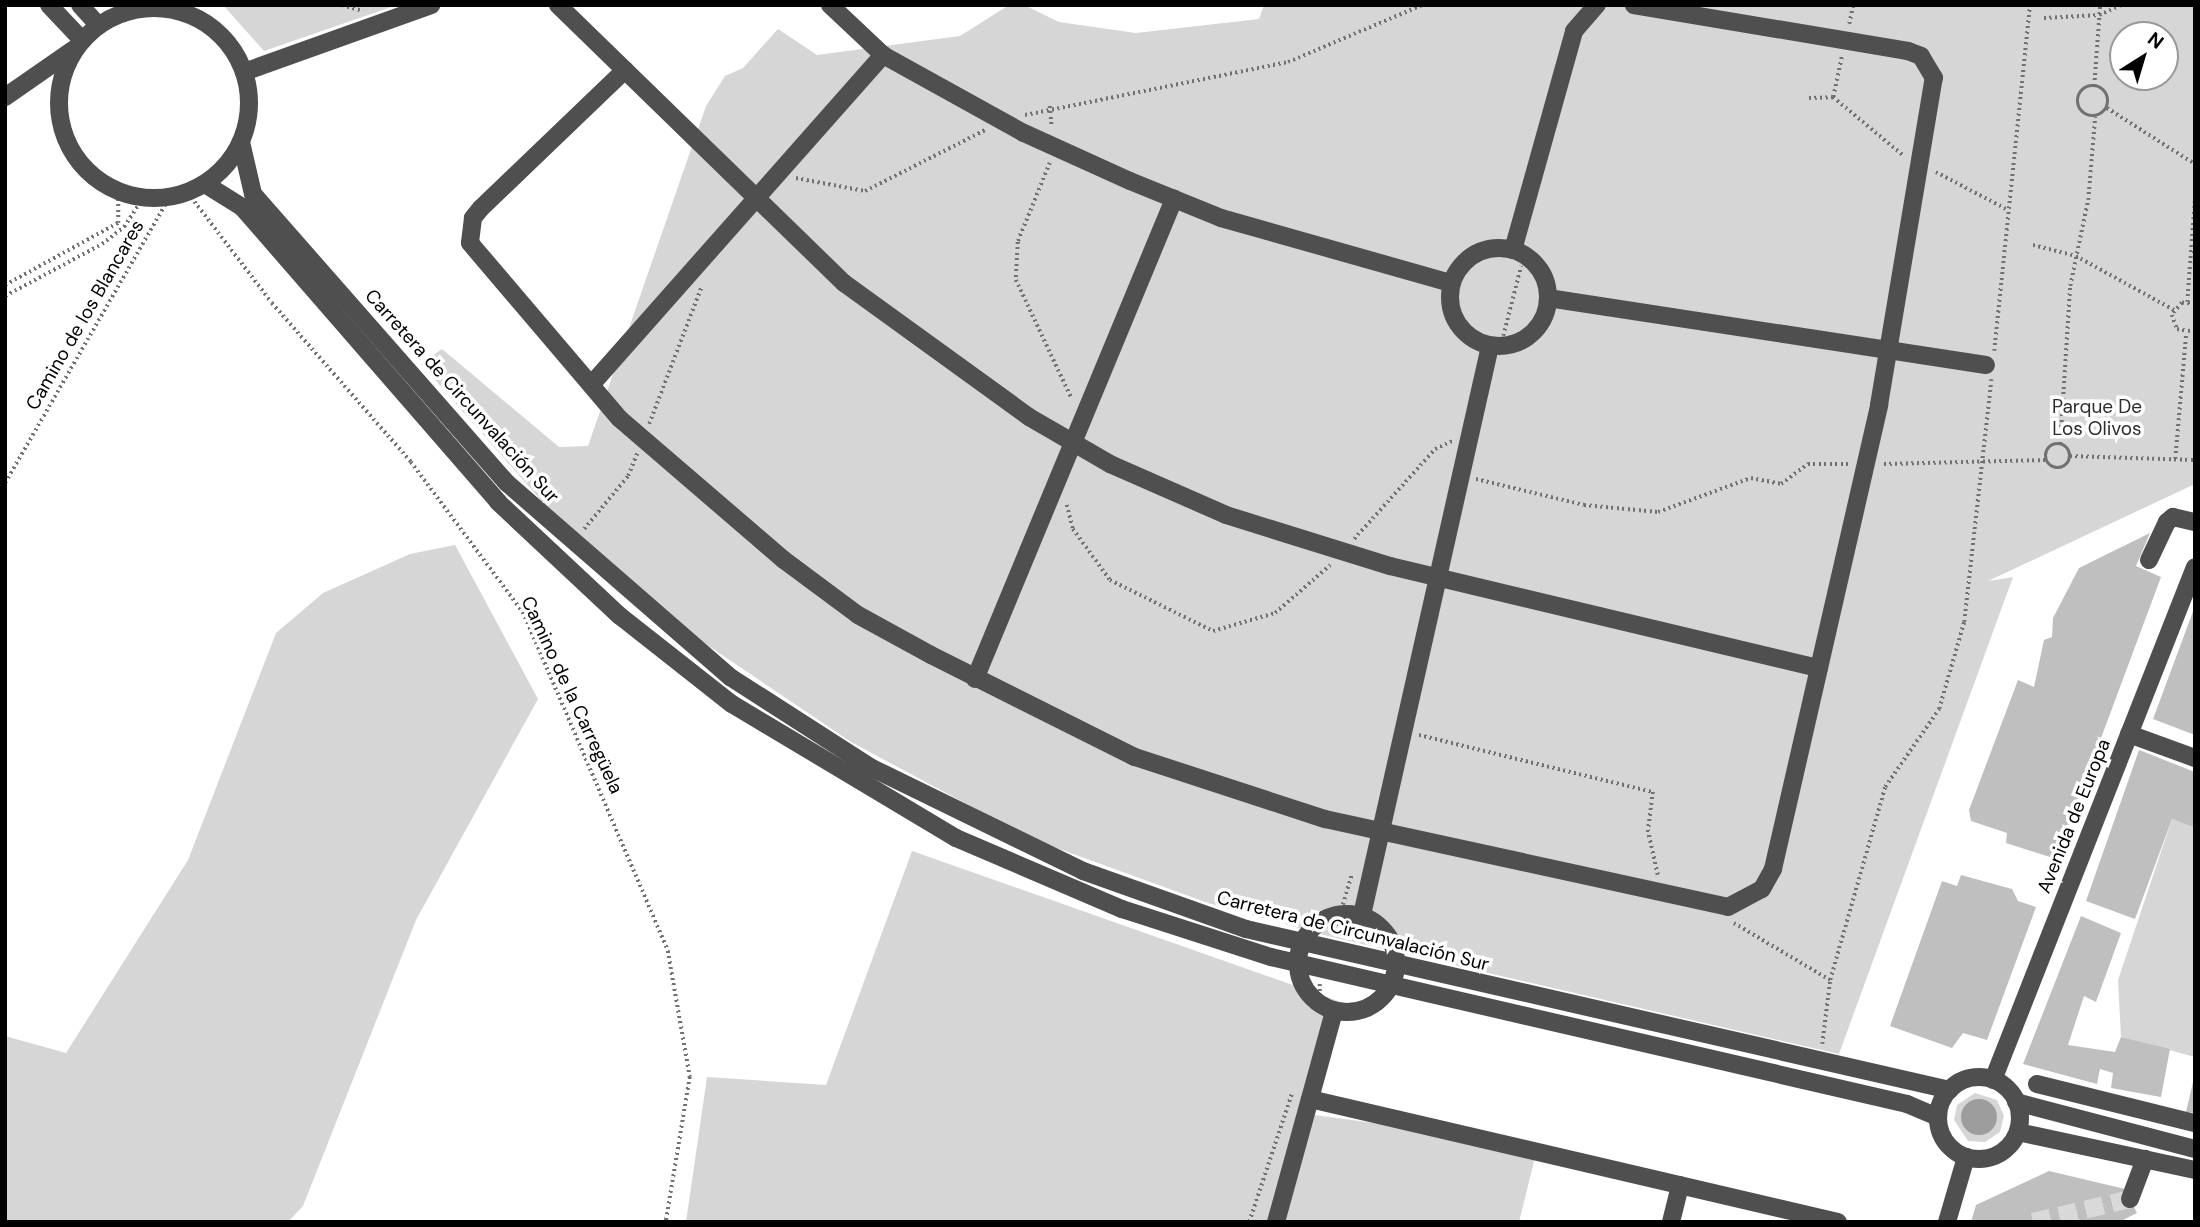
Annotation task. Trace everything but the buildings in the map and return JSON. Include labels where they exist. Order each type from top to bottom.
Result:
[{"type":"street","points":[[49,5],[78,44]]},
{"type":"street","points":[[80,5],[98,25]]},
{"type":"street","points":[[244,72],[431,5]]},
{"type":"street","points":[[558,5],[844,283],[1073,443],[1226,515],[1437,576],[1819,668]]},
{"type":"street","points":[[831,5],[883,55],[1024,134],[1174,199],[1451,283]]},
{"type":"street","points":[[1517,256],[1574,31],[1597,5]]},
{"type":"street","points":[[625,71],[481,208],[469,231],[476,257],[620,419],[784,560],[858,615],[975,679],[1135,757],[1378,831],[1728,907],[1747,900],[1773,869],[1889,351],[1934,88],[1929,67],[1908,51],[1634,5]]},
{"type":"street","points":[[5,97],[78,44],[98,25],[153,7],[182,12],[209,25],[244,72],[248,119],[241,142],[205,184],[188,193],[169,198],[143,198],[118,191],[85,170],[67,143],[60,89],[78,44]]},
{"type":"street","points":[[591,385],[883,55]]},
{"type":"street","name":"Carretera de Circunvalación Sur","points":[[241,142],[253,194],[508,483],[730,677],[872,768],[973,822],[1154,898],[1302,943],[1950,1090]]},
{"type":"street","name":"Carretera de Circunvalación Sur","points":[[205,184],[242,207],[498,502],[620,616],[732,704],[957,838],[1122,909],[1298,963],[1907,1104],[1938,1117]]},
{"type":"street","points":[[975,679],[1174,199]]},
{"type":"street","points":[[1481,251],[1517,256],[1539,268],[1548,298],[1536,331],[1507,347],[1474,341],[1453,317],[1451,283],[1467,258],[1481,251]]},
{"type":"street","points":[[1548,298],[1990,364]]},
{"type":"street","points":[[1362,915],[1378,831],[1437,576],[1496,345]]},
{"type":"street","points":[[2150,560],[2173,517],[2195,523]]},
{"type":"street","name":"Avenida de Europa","points":[[1993,1080],[2195,567]]},
{"type":"street","points":[[2129,734],[2195,758]]},
{"type":"street","points":[[1362,915],[1389,935],[1397,965],[1392,985],[1368,1009],[1334,1011],[1308,993],[1298,963],[1302,943],[1331,916],[1362,915]]},
{"type":"street","points":[[1276,1222],[1334,1011]]},
{"type":"street","points":[[2016,1102],[2018,1132],[2002,1153],[1966,1157],[1945,1140],[1938,1117],[1950,1090],[1969,1079],[1993,1080],[2016,1102],[2195,1149]]},
{"type":"street","points":[[2037,1084],[2195,1123]]},
{"type":"street","points":[[1310,1099],[1838,1222]]},
{"type":"street","points":[[2018,1132],[2195,1170]]},
{"type":"street","points":[[1949,1221],[1966,1157]]},
{"type":"street","points":[[2130,1199],[2145,1159]]},
{"type":"street","points":[[1671,1222],[1679,1185]]},
{"type":"path","points":[[1011,120],[1050,106],[1288,62],[1422,5]]},
{"type":"path","points":[[1847,31],[1853,5]]},
{"type":"path","points":[[1821,1050],[1830,980],[1885,788],[1940,709],[1964,622],[2030,5]]},
{"type":"path","points":[[2095,117],[2078,102],[2094,86],[2100,5]]},
{"type":"path","points":[[2044,18],[2099,15],[2120,5]]},
{"type":"path","points":[[1809,98],[1833,97],[1844,44]]},
{"type":"path","points":[[2094,86],[2106,93],[2107,108]]},
{"type":"path","points":[[1050,106],[1053,142]]},
{"type":"path","points":[[2070,456],[2060,444],[2077,256],[2095,117],[2107,108]]},
{"type":"path","points":[[2107,108],[2195,164]]},
{"type":"path","points":[[783,176],[865,191],[947,144],[998,125]]},
{"type":"path","points":[[1054,154],[1018,242],[1016,280],[1075,405]]},
{"type":"path","points":[[5,285],[118,223],[118,191]]},
{"type":"path","name":"Camino de la Carregüela","points":[[188,193],[272,303],[411,462],[523,612],[668,951],[691,1077],[666,1222]]},
{"type":"path","points":[[2187,302],[2195,195]]},
{"type":"path","points":[[5,296],[109,238],[143,198]]},
{"type":"path","name":"Camino de los Blancares","points":[[5,483],[169,198]]},
{"type":"path","points":[[2033,246],[2077,256],[2174,310]]},
{"type":"path","points":[[1496,345],[1517,256]]},
{"type":"path","points":[[648,429],[702,285]]},
{"type":"path","points":[[2174,310],[2187,302],[2195,304]]},
{"type":"path","points":[[2174,310],[2174,325],[2186,334],[2195,332]]},
{"type":"path","points":[[2175,459],[2186,334]]},
{"type":"path","points":[[1346,548],[1435,449],[1456,439]]},
{"type":"path","points":[[573,528],[588,529],[628,476],[643,440]]},
{"type":"path","points":[[2046,460],[2049,448],[2060,444]]},
{"type":"path","points":[[1875,464],[2046,460],[2058,468],[2070,456],[2195,460]]},
{"type":"path","points":[[1467,476],[1584,505],[1658,512],[1751,478],[1781,484],[1808,464],[1862,464]]},
{"type":"path","points":[[1067,496],[1073,529],[1110,580],[1213,631],[1275,612],[1338,558]]},
{"type":"path","points":[[1407,732],[1653,792],[1648,830],[1659,879]]},
{"type":"path","points":[[1728,919],[1830,980]]},
{"type":"green space","points":[[223,5],[397,5],[264,51]]},
{"type":"green space","name":"Parque De Los Olivos","points":[[1009,5],[1024,5],[1059,22],[1136,33],[1259,19],[1264,5],[2195,5],[2195,484],[1988,581],[2013,577],[1839,1054],[1328,936],[1208,903],[1032,839],[851,742],[691,634],[547,507],[421,364],[442,349],[559,447],[588,446],[706,106],[725,76],[743,68],[778,29],[817,55],[960,36]]},
{"type":"green space","points":[[455,545],[538,699],[416,920],[303,1206],[288,1222],[5,1222],[5,1036],[66,1053],[188,860],[276,633],[323,593],[410,554]]},
{"type":"green space","points":[[2172,819],[2195,828],[2195,1057],[2121,1037],[2118,980]]},
{"type":"green space","points":[[912,851],[1344,1003],[1307,1114],[1538,1145],[1519,1222],[686,1222],[707,1077],[826,1085]]},
{"type":"green space","points":[[1975,1093],[1997,1100],[2004,1116],[2000,1132],[1985,1142],[1968,1141],[1954,1120],[1957,1105]],"holes":[[[1992,1105],[1997,1120],[1991,1130],[1981,1135],[1965,1128],[1963,1124]]]},
{"type":"shaded area","points":[[1979,1099],[1992,1104],[1997,1117],[1992,1130],[1979,1135],[1966,1130],[1961,1117],[1966,1104]]},
{"type":"tunnel","points":[[2033,1222],[2130,1199]]}]
